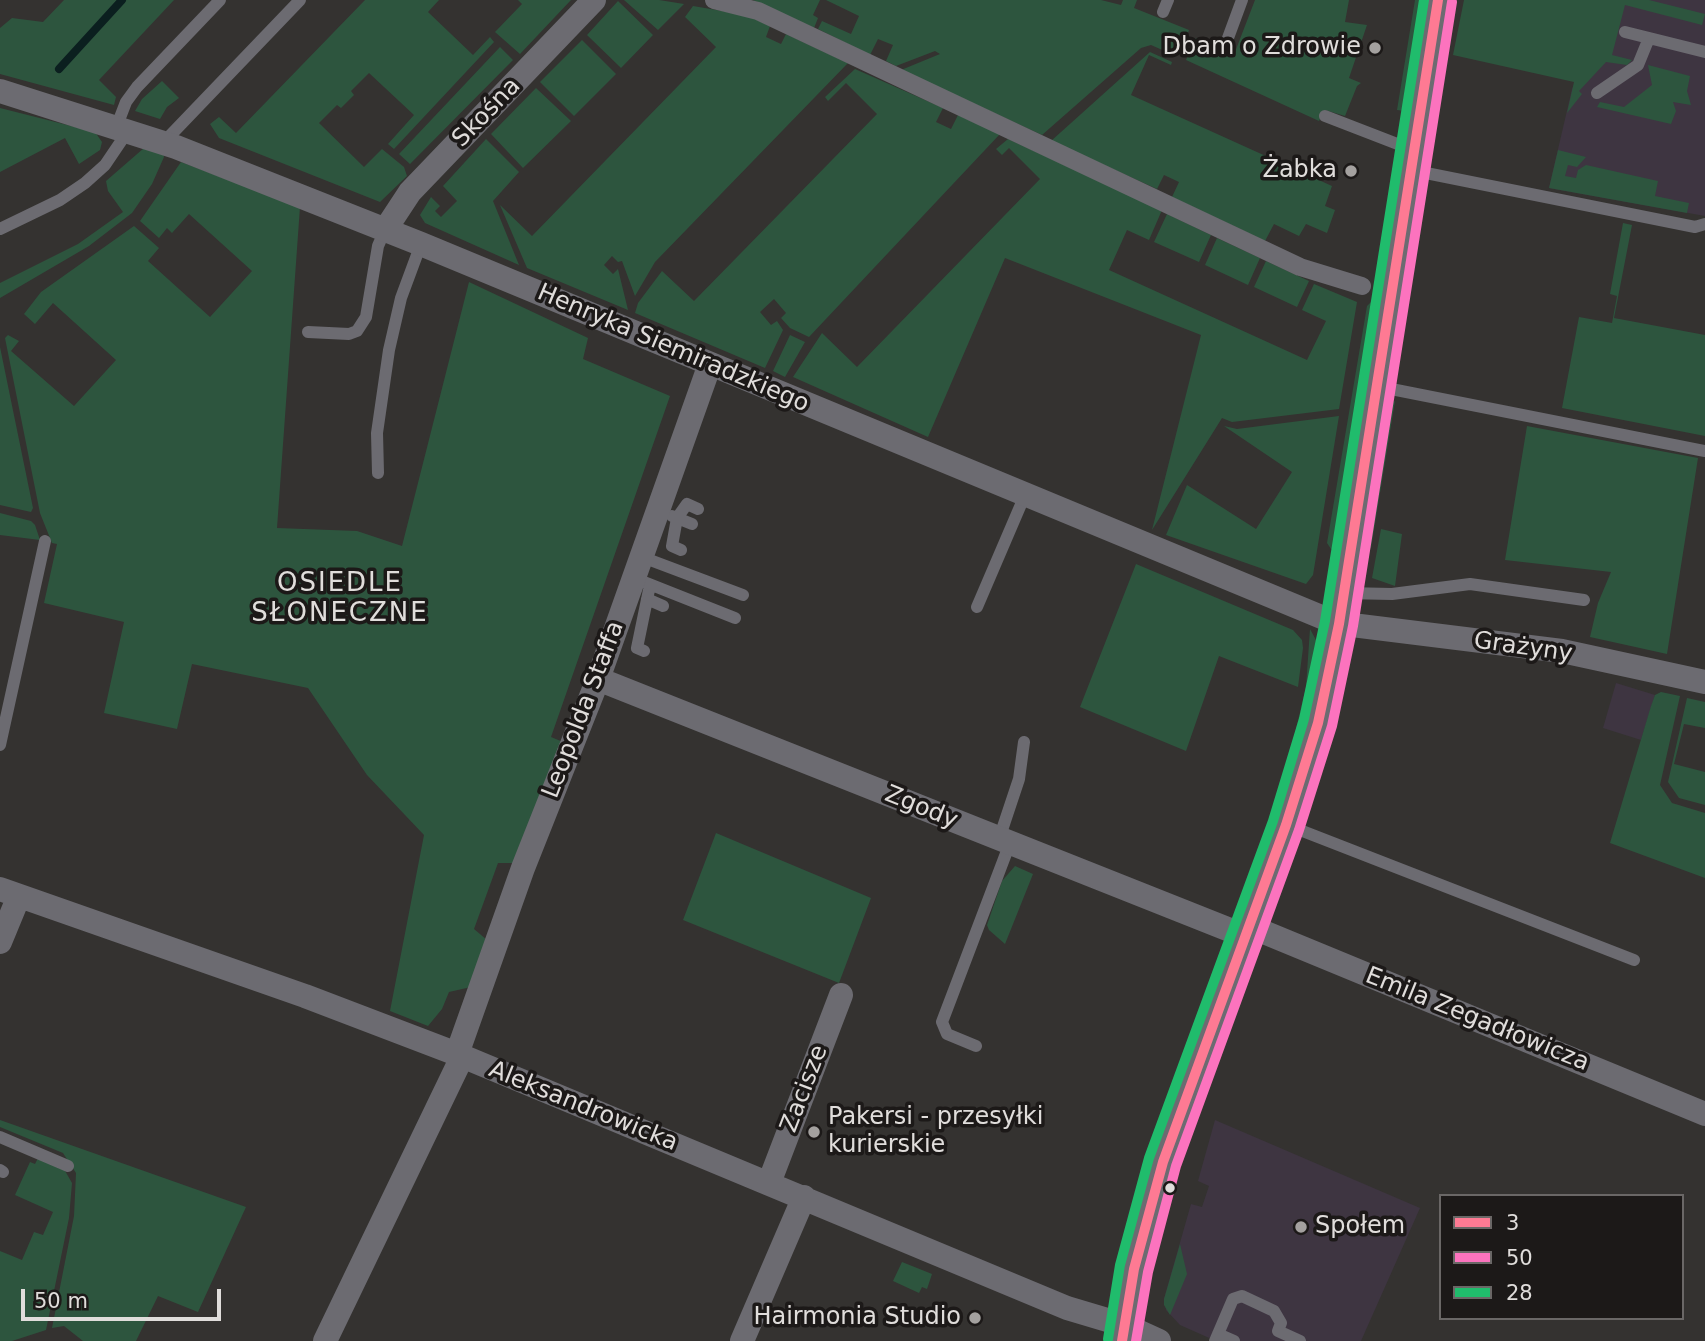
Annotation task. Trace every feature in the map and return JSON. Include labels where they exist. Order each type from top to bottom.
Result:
[{"type":"street","name":"Skośna","points":[[385,230],[411,192],[594,0]]},
{"type":"street","points":[[714,0],[758,11],[1300,267],[1362,286]]},
{"type":"street","points":[[1123,1333],[1140,1244],[1163,1163],[1310,754],[1339,624],[1438,0]]},
{"type":"street","name":"Henryka Siemiradzkiego","points":[[0,91],[163,143],[421,244],[1339,624]]},
{"type":"street","name":"Leopolda Staffa","points":[[325,1341],[459,1055],[523,868],[598,678],[668,514],[710,364]]},
{"type":"street","name":"Grażyny","points":[[1339,624],[1562,652],[1705,682]]},
{"type":"street","name":"Zgody","points":[[598,678],[1004,841],[1247,931]]},
{"type":"street","points":[[0,942],[9,892]]},
{"type":"street","name":"Aleksandrowicka","points":[[9,892],[305,996],[459,1055],[804,1197],[1123,1333],[1159,1341]]},
{"type":"street","name":"Emila Zegadłowicza","points":[[1247,931],[1705,1114]]},
{"type":"street","name":"Zacisze","points":[[769,1183],[841,995]]},
{"type":"street","points":[[742,1341],[804,1197]]},
{"type":"lane","points":[[0,229],[60,200],[105,165],[122,130],[126,102],[220,0]]},
{"type":"lane","points":[[163,143],[300,0]]},
{"type":"lane","points":[[1228,38],[1242,0]]},
{"type":"lane","points":[[1625,32],[1705,52]]},
{"type":"lane","points":[[1597,93],[1639,65],[1649,38]]},
{"type":"lane","points":[[1325,117],[1412,160],[1695,227],[1705,224]]},
{"type":"lane","points":[[308,332],[349,334],[357,331],[366,317],[385,230]]},
{"type":"lane","points":[[378,473],[377,433],[387,361],[401,298],[421,244]]},
{"type":"lane","points":[[1376,386],[1705,451]]},
{"type":"lane","points":[[977,607],[1025,495]]},
{"type":"lane","points":[[668,514],[687,504],[698,509]]},
{"type":"lane","points":[[668,514],[692,524]]},
{"type":"lane","points":[[668,514],[680,540]]},
{"type":"lane","points":[[0,745],[46,541]]},
{"type":"lane","points":[[642,573],[743,595]]},
{"type":"lane","points":[[642,573],[647,599],[644,614],[645,635],[637,648],[644,651]]},
{"type":"lane","points":[[642,573],[735,618]]},
{"type":"lane","points":[[1343,593],[1392,594],[1470,584],[1584,600]]},
{"type":"lane","points":[[647,599],[663,606]]},
{"type":"lane","points":[[644,614],[657,620]]},
{"type":"lane","points":[[976,1046],[947,1034],[942,1022],[1004,841],[1019,779],[1024,741]]},
{"type":"lane","points":[[1286,825],[1634,961]]},
{"type":"lane","points":[[0,1137],[68,1166]]},
{"type":"lane","points":[[1234,1341],[1216,1338],[1233,1299],[1242,1296],[1274,1311],[1281,1323],[1275,1336],[1300,1341]]},
{"type":"shaded area","points":[[1613,0],[1705,0],[1705,216],[1549,188],[1572,89]]},
{"type":"shaded area","points":[[1616,683],[1655,695],[1641,740],[1603,728]]},
{"type":"shaded area","points":[[1215,1120],[1420,1208],[1361,1341],[1216,1341],[1180,1325],[1166,1310],[1164,1299],[1191,1204],[1202,1207],[1209,1186],[1198,1181]]},
{"type":"green space","points":[[64,0],[174,0],[99,80],[116,97],[114,105],[0,74],[0,28],[12,18],[43,22]]},
{"type":"green space","points":[[365,0],[439,0],[428,12],[473,55],[490,37],[494,42],[394,149],[388,144],[414,115],[369,73],[351,91],[354,95],[341,108],[337,105],[319,123],[364,167],[382,149],[404,167],[407,176],[380,202],[219,138],[210,124],[219,117],[236,133]]},
{"type":"green space","points":[[518,0],[571,0],[520,54],[495,32],[522,4]]},
{"type":"green space","points":[[624,0],[659,0],[684,4],[658,30]]},
{"type":"green space","points":[[753,0],[820,0],[813,15],[818,18],[814,28]]},
{"type":"green space","points":[[826,0],[1101,0],[1121,5],[1123,0],[1137,0],[1134,8],[1189,30],[1180,54],[1176,56],[1151,45],[1141,48],[1042,135],[901,70],[940,54],[935,51],[896,66],[886,61],[893,45],[878,39],[870,55],[818,29],[822,21],[851,34],[859,16]]},
{"type":"green space","points":[[1255,0],[1349,0],[1345,22],[1367,25],[1349,78],[1361,83],[1357,86],[1345,116],[1325,110],[1319,121],[1186,60],[1196,38],[1235,52]]},
{"type":"green space","points":[[1415,0],[1423,0],[1405,111],[1397,110]]},
{"type":"green space","points":[[1464,0],[1649,0],[1705,14],[1702,25],[1625,5],[1612,55],[1632,60],[1627,65],[1606,62],[1579,91],[1582,94],[1567,113],[1574,82],[1453,55]]},
{"type":"green space","points":[[618,1],[653,35],[621,68],[587,35]]},
{"type":"green space","points":[[693,6],[746,15],[770,26],[766,37],[781,44],[786,34],[848,63],[655,262],[635,296],[622,261],[618,262],[612,256],[604,265],[613,274],[618,269],[628,310],[527,268],[500,205],[532,236],[716,47],[685,17]]},
{"type":"green space","points":[[582,40],[616,74],[574,116],[540,82]]},
{"type":"green space","points":[[500,47],[513,60],[410,164],[399,154]]},
{"type":"green space","points":[[1150,52],[1172,62],[1171,65],[1149,55],[1131,95],[1332,186],[1325,206],[1335,210],[1327,233],[1306,224],[1299,236],[1274,224],[1265,241],[1172,197],[1179,182],[1164,175],[1157,189],[1051,141]]},
{"type":"green space","points":[[1648,65],[1690,76],[1687,91],[1691,105],[1673,102],[1676,111],[1671,124],[1597,107],[1600,102],[1624,107],[1652,85]]},
{"type":"green space","points":[[855,69],[943,108],[936,122],[951,129],[958,115],[1000,134],[809,337],[790,328],[781,318],[786,313],[774,299],[760,312],[771,325],[777,321],[783,330],[765,368],[635,313],[638,303],[662,271],[694,301],[877,114],[846,83],[828,101],[825,97]]},
{"type":"green space","points":[[162,81],[179,98],[167,107],[160,119],[135,111],[142,99]]},
{"type":"green space","points":[[536,88],[571,121],[523,168],[491,134]]},
{"type":"green space","points":[[0,108],[95,132],[102,142],[100,150],[79,164],[65,138],[0,172]]},
{"type":"green space","points":[[486,139],[519,172],[493,201],[519,265],[425,223],[420,215],[431,197],[440,206],[435,211],[441,217],[457,201],[443,186]]},
{"type":"green space","points":[[1008,139],[1162,210],[1149,240],[1127,230],[1109,270],[1307,360],[1326,321],[1302,310],[1314,284],[1357,302],[1339,409],[1232,422],[1222,418],[1152,530],[1201,335],[1005,258],[928,437],[793,377],[822,333],[857,367],[1040,179],[1009,148],[1002,155],[996,149]]},
{"type":"green space","points":[[144,148],[163,153],[164,157],[152,184],[132,213],[89,246],[0,298],[0,283],[78,244],[123,212],[108,191],[106,181]]},
{"type":"green space","points":[[1558,150],[1586,157],[1577,167],[1568,165],[1565,176],[1576,178],[1578,170],[1586,165],[1658,181],[1655,196],[1689,203],[1687,213],[1549,188]]},
{"type":"green space","points":[[181,162],[300,207],[277,528],[357,531],[402,546],[469,282],[588,338],[583,359],[670,396],[551,737],[563,742],[514,863],[498,863],[474,929],[487,940],[471,987],[449,992],[442,1009],[428,1026],[390,1011],[424,835],[367,775],[308,688],[192,664],[177,729],[104,713],[124,622],[44,603],[57,544],[52,543],[40,513],[5,338],[8,335],[19,341],[11,351],[74,406],[116,360],[53,303],[35,324],[24,314],[41,292],[134,226],[159,248],[148,261],[210,317],[252,271],[189,214],[172,233],[167,228],[159,238],[140,221]]},
{"type":"green space","points":[[1167,214],[1211,235],[1199,262],[1154,242]]},
{"type":"green space","points":[[1623,223],[1632,225],[1614,318],[1705,335],[1705,436],[1562,408],[1579,317],[1612,323],[1617,296],[1610,294]]},
{"type":"green space","points":[[1217,238],[1260,258],[1248,285],[1205,265]]},
{"type":"green space","points":[[1266,261],[1309,281],[1297,307],[1254,287]]},
{"type":"green space","points":[[1374,299],[1334,549],[1331,549],[1327,543],[1367,306]]},
{"type":"green space","points":[[790,335],[805,342],[785,377],[773,371]]},
{"type":"green space","points":[[0,347],[33,508],[31,512],[0,505]]},
{"type":"green space","points":[[1395,401],[1371,548],[1364,552],[1388,405]]},
{"type":"green space","points":[[1339,416],[1313,575],[1306,584],[1166,535],[1187,485],[1256,529],[1292,472],[1224,426],[1237,429]]},
{"type":"green space","points":[[1527,426],[1698,458],[1667,654],[1590,637],[1598,603],[1611,572],[1505,560]]},
{"type":"green space","points":[[0,513],[31,521],[40,540],[0,535]]},
{"type":"green space","points":[[1381,529],[1402,534],[1395,586],[1372,578]]},
{"type":"green space","points":[[1136,564],[1293,630],[1302,640],[1303,648],[1298,687],[1219,656],[1186,751],[1080,707]]},
{"type":"green space","points":[[1310,629],[1316,640],[1317,662],[1295,756],[1290,754],[1306,687]]},
{"type":"green space","points":[[1661,692],[1680,696],[1660,785],[1672,803],[1705,813],[1705,878],[1610,843],[1651,706],[1655,695]]},
{"type":"green space","points":[[1687,698],[1705,702],[1705,728],[1684,724],[1674,764],[1705,772],[1705,805],[1679,798],[1668,782]]},
{"type":"green space","points":[[716,833],[871,898],[839,983],[683,920]]},
{"type":"green space","points":[[1015,866],[1033,874],[1005,944],[987,925],[1002,881]]},
{"type":"green space","points":[[0,1120],[246,1207],[198,1312],[158,1296],[136,1341],[83,1341],[64,1326],[52,1328],[74,1216],[76,1173],[63,1153],[0,1127]]},
{"type":"green space","points":[[38,1158],[64,1169],[72,1183],[69,1218],[46,1330],[12,1341],[0,1341],[0,1251],[22,1260],[34,1232],[43,1235],[53,1212],[15,1195],[30,1162],[35,1164]]},
{"type":"green space","points":[[1180,1244],[1187,1274],[1170,1315],[1164,1305],[1164,1299]]},
{"type":"green space","points":[[902,1262],[932,1274],[927,1289],[922,1287],[919,1293],[893,1281]]},
{"type":"waterway","points":[[59,69],[122,0]]},
{"type":"transit line","name":"28","points":[[1108,1339],[1120,1265],[1149,1158],[1273,821],[1304,719],[1325,621],[1424,0]]},
{"type":"transit line","name":"3","points":[[1122,1341],[1134,1269],[1163,1162],[1286,825],[1318,723],[1339,624],[1438,0]]},
{"type":"transit line","name":"50","points":[[1136,1341],[1148,1272],[1176,1166],[1299,830],[1332,726],[1353,626],[1452,2]]},
{"type":"place","name":"Dbam o Zdrowie","points":[[1375,48]]},
{"type":"place","name":"Żabka","points":[[1351,171]]},
{"type":"place","name":"Pakersi - przesyłki kurierskie","points":[[814,1132]]},
{"type":"place","name":"Społem","points":[[1301,1227]]},
{"type":"place","name":"Hairmonia Studio","points":[[975,1318]]},
{"type":"district","name":"OSIEDLE SŁONECZNE","points":[[340,599]]}]
